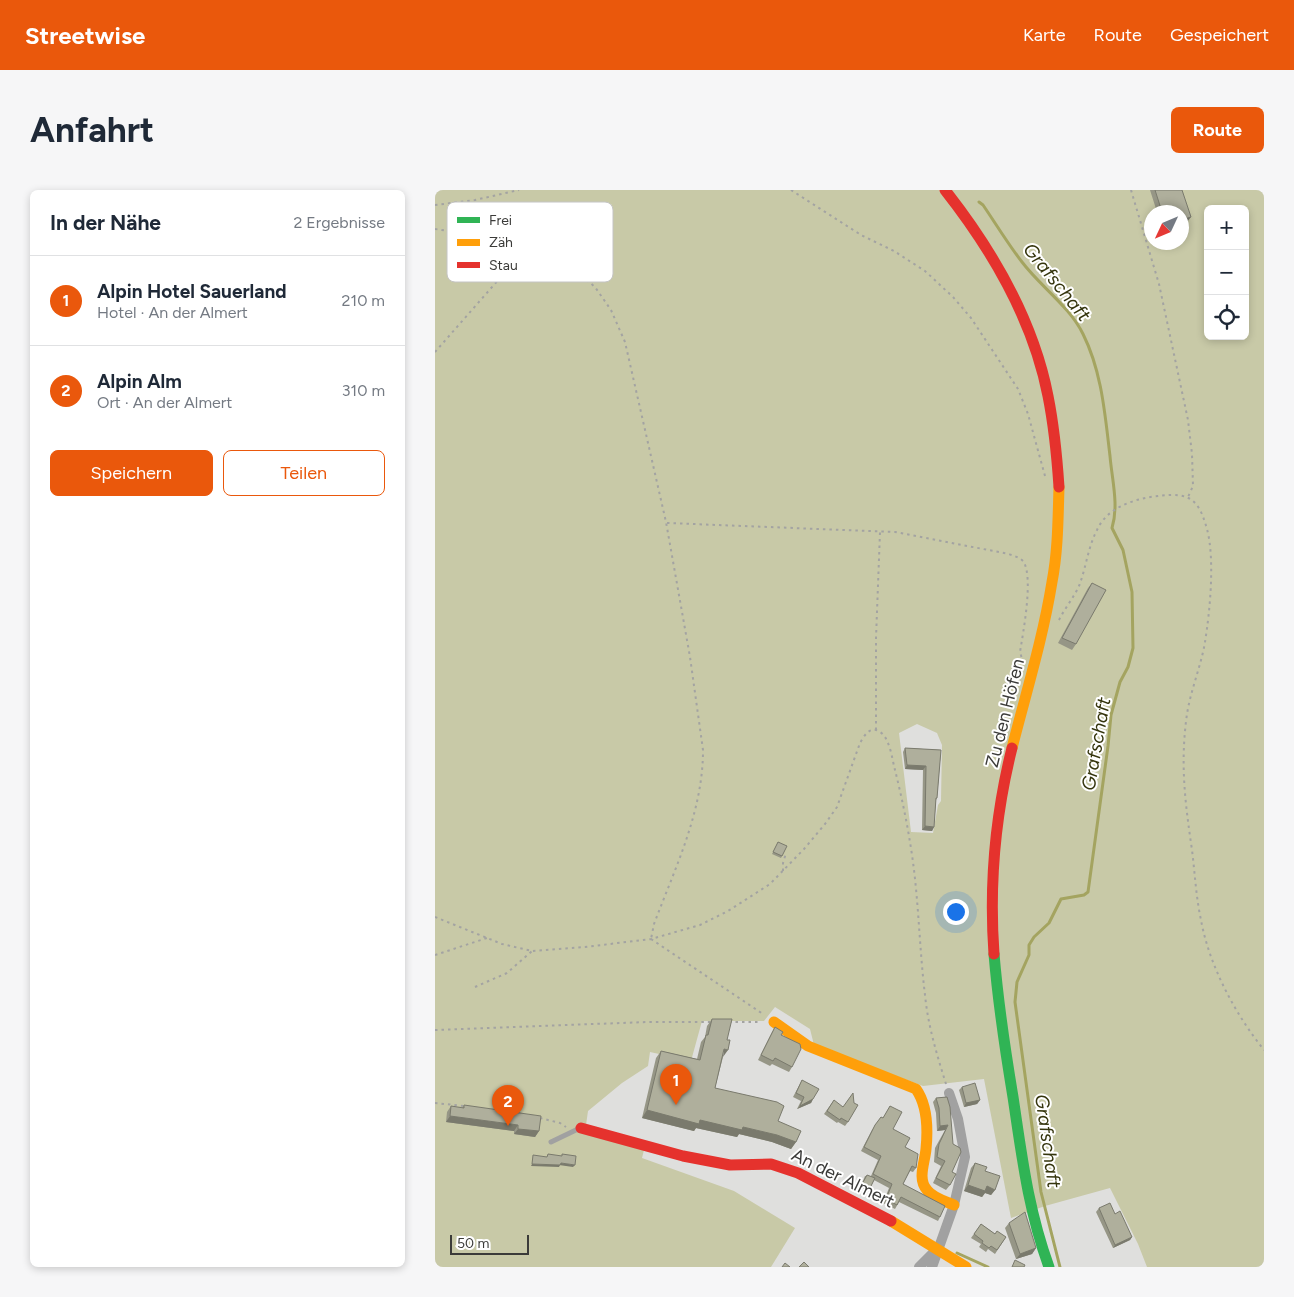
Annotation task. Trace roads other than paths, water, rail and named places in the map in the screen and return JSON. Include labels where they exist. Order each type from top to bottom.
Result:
[{"type":"street","name":"Zu den Höfen","points":[[945,190],[976,229],[1011,289],[1032,338],[1047,390],[1056,433],[1059,484],[1057,555],[1044,629],[1012,749],[995,838],[993,928],[997,986],[1024,1177],[1039,1238],[1049,1267]]},
{"type":"street","points":[[774,1022],[808,1046],[916,1089],[924,1106],[926,1128],[927,1147],[923,1185],[929,1193],[954,1205]]},
{"type":"street","points":[[931,1267],[954,1205],[964,1164],[965,1148],[949,1093]]},
{"type":"street","name":"An der Almert","points":[[577,1130],[720,1163],[740,1165],[771,1164],[779,1166],[824,1185],[900,1225],[966,1267]]},
{"type":"street","points":[[919,1267],[938,1248]]},
{"type":"lane","points":[[551,1142],[577,1130]]},
{"type":"waterway","name":"Grafschaft","points":[[979,202],[1029,271],[1071,315],[1083,334],[1095,363],[1102,394],[1115,501],[1112,528],[1123,550],[1132,592],[1133,648],[1128,667],[1120,682],[1111,715],[1088,892],[1084,895],[1061,899],[1049,923],[1034,937],[1029,945],[1029,955],[1017,982],[1015,1002],[1041,1192],[1060,1267]]},
{"type":"waterway","points":[[957,1253],[988,1267]]},
{"type":"place","name":"Alpin Hotel Sauerland","points":[[676,1105]]},
{"type":"place","name":"Alpin Alm","points":[[508,1126]]}]
